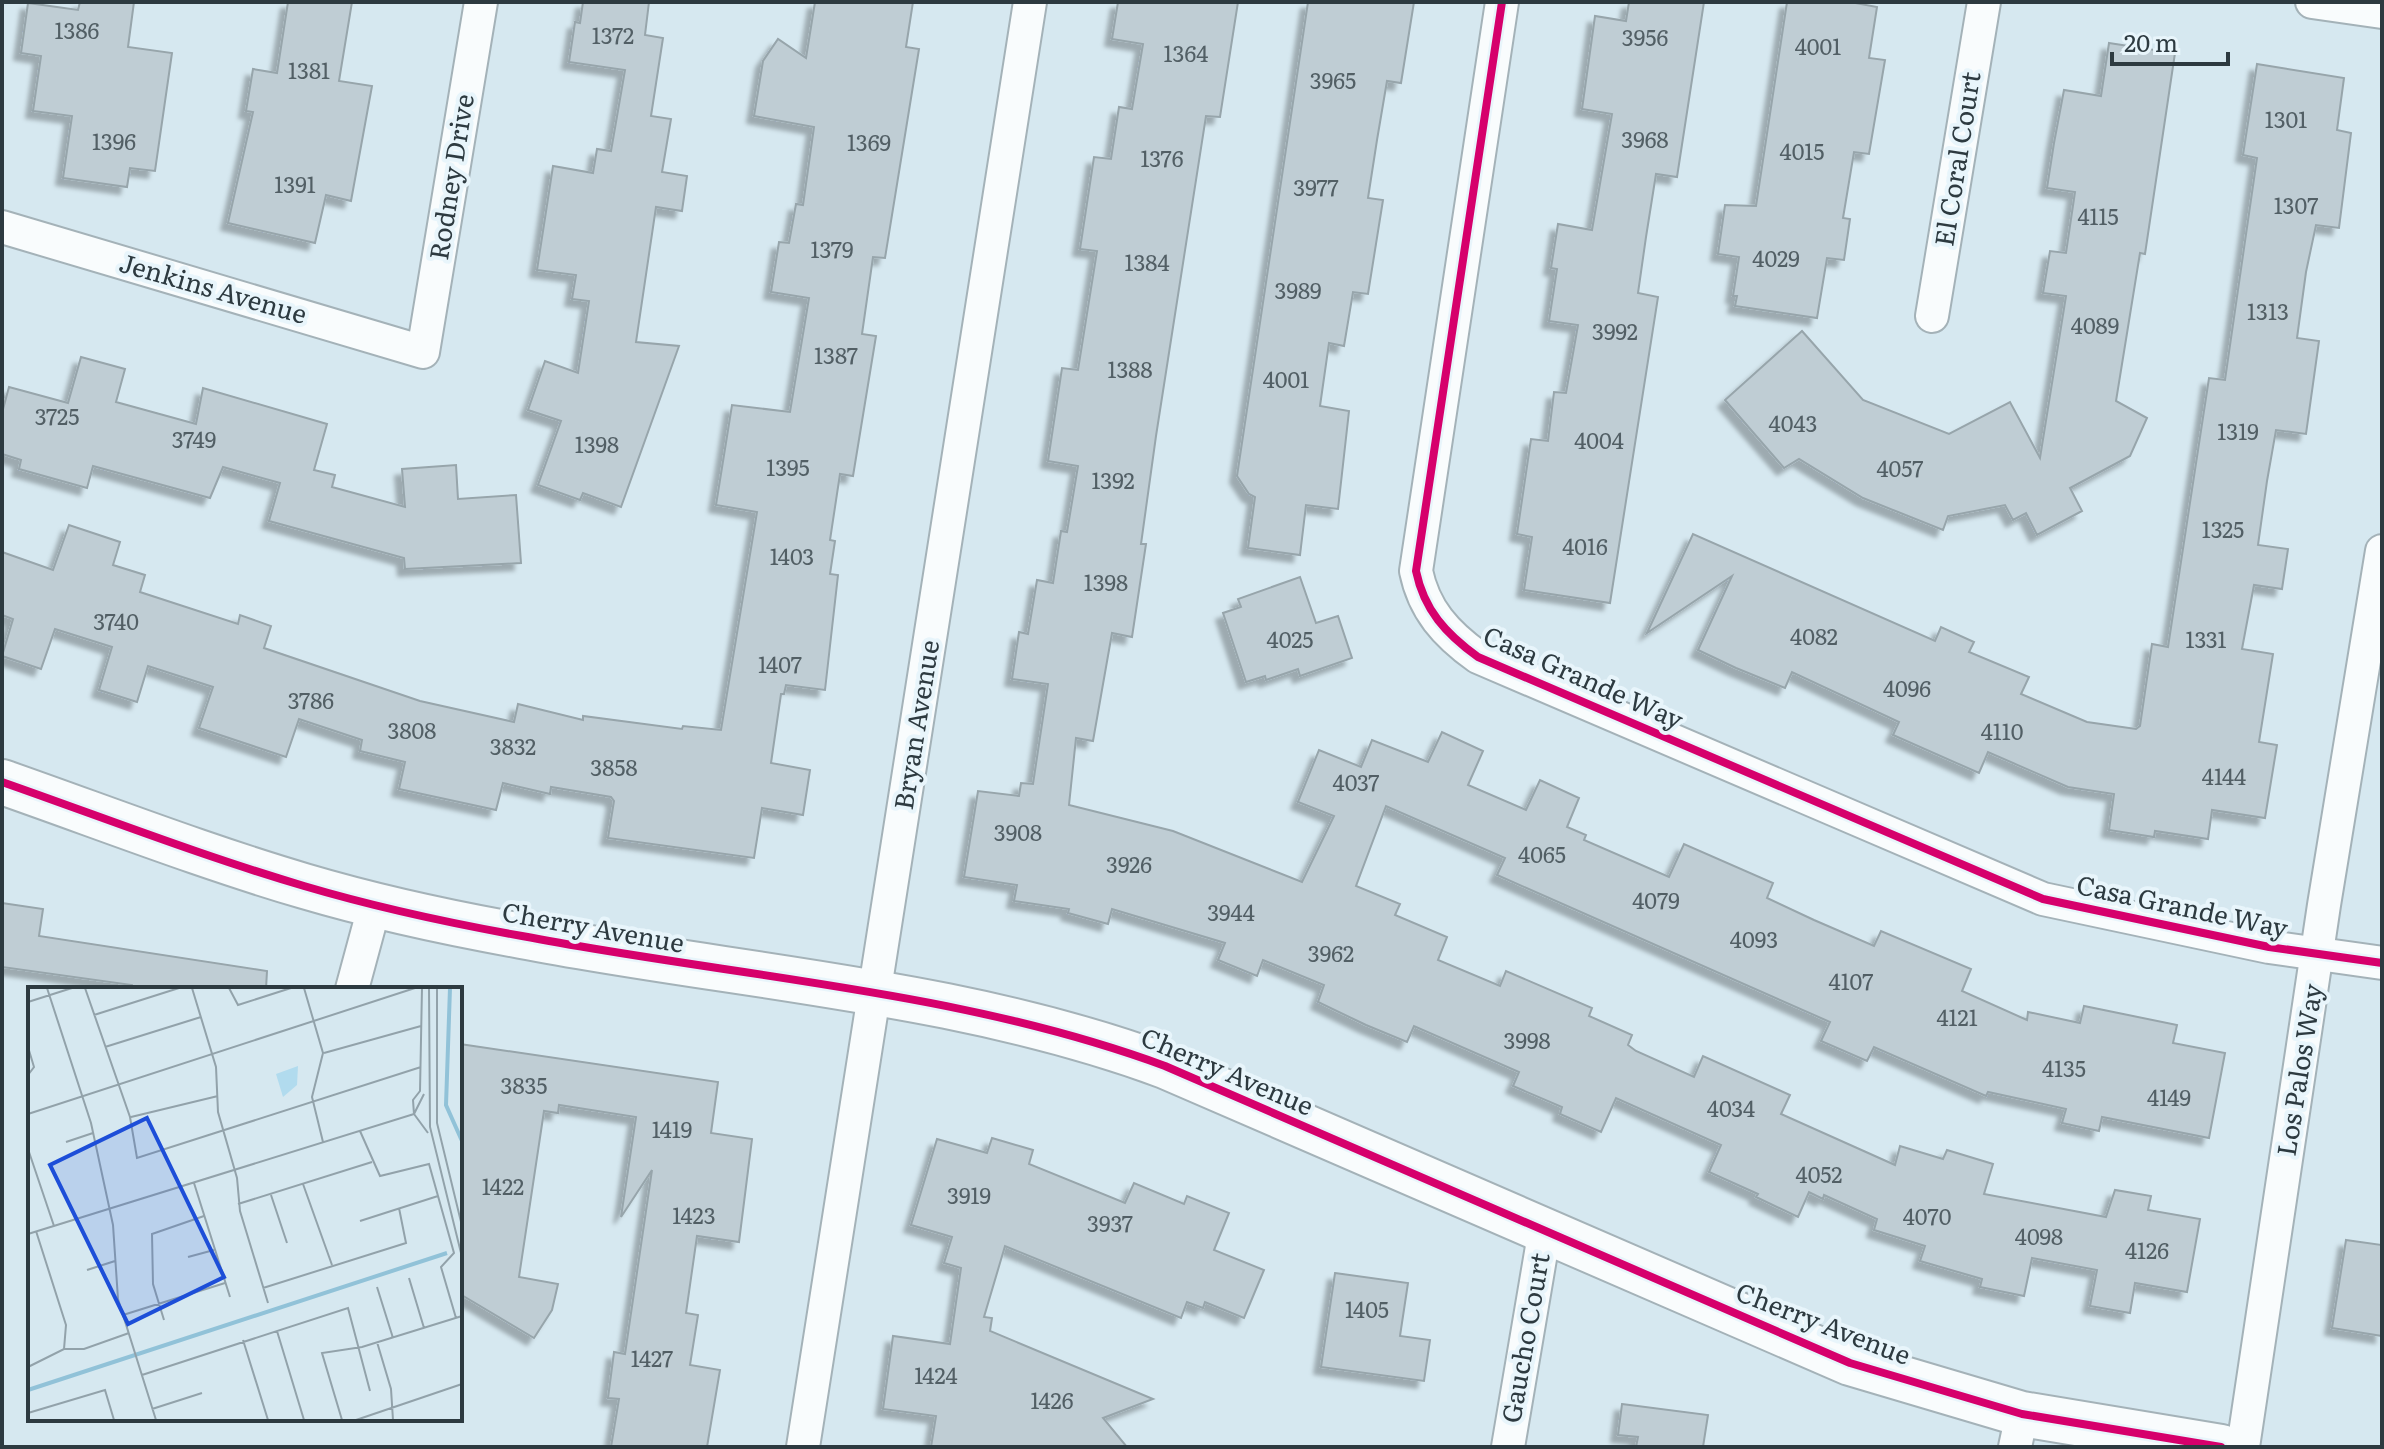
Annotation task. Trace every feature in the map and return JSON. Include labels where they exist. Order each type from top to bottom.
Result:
[{"type":"street","name":"Rodney Drive","points":[[423,352],[481,2]]},
{"type":"street","name":"Bryan Avenue","points":[[803,1447],[1030,2]]},
{"type":"street","name":"Casa Grande Way","points":[[1502,2],[1416,571],[1420,591],[1436,621],[1455,641],[1478,657],[2043,899],[2317,954],[2382,963]]},
{"type":"street","name":"El Coral Court","points":[[1932,316],[1984,2]]},
{"type":"street","points":[[2312,2],[2382,12]]},
{"type":"street","name":"Jenkins Avenue","points":[[2,227],[423,352]]},
{"type":"street","name":"Los Palos Way","points":[[2243,1447],[2317,954],[2382,551]]},
{"type":"street","name":"Cherry Avenue","points":[[2,782],[304,886],[375,904],[536,939],[874,992],[1089,1038],[1165,1066],[1850,1363],[2018,1430],[2221,1447]]},
{"type":"street","points":[[353,987],[375,904]]},
{"type":"street","name":"Gaucho Court","points":[[1508,1447],[1545,1229]]},
{"type":"building","points":[[80,2],[134,2],[128,47],[172,53],[155,171],[130,168],[127,187],[63,178],[72,116],[33,111],[41,56],[21,53],[28,3],[78,10]]},
{"type":"building","points":[[288,2],[352,2],[339,81],[372,86],[351,201],[326,195],[315,243],[228,223],[253,112],[246,111],[253,69],[277,73]]},
{"type":"building","points":[[583,2],[649,2],[645,35],[663,38],[651,116],[671,119],[662,172],[687,176],[682,211],[656,207],[636,342],[679,346],[621,507],[583,493],[580,500],[538,485],[561,421],[528,410],[545,361],[578,373],[589,301],[572,299],[576,275],[537,270],[553,166],[593,173],[597,149],[611,151],[625,70],[569,62],[575,22],[580,23]]},
{"type":"building","points":[[815,2],[913,2],[906,47],[919,49],[885,258],[873,257],[862,334],[876,336],[853,476],[840,474],[830,540],[835,541],[830,574],[838,575],[825,690],[786,685],[784,694],[781,694],[771,763],[810,770],[803,815],[762,808],[754,858],[608,838],[614,801],[611,797],[551,787],[550,794],[503,783],[496,810],[399,789],[405,762],[360,751],[362,740],[299,719],[286,757],[199,728],[213,687],[148,666],[137,702],[99,690],[112,647],[55,629],[41,669],[2,656],[13,619],[2,615],[2,552],[53,570],[69,525],[120,542],[113,565],[145,575],[140,592],[238,624],[240,615],[271,626],[264,648],[420,701],[514,722],[518,704],[583,720],[583,716],[682,729],[683,726],[721,730],[757,512],[716,505],[732,405],[790,412],[809,298],[771,292],[779,242],[789,243],[796,204],[803,205],[814,127],[754,116],[763,61],[778,39],[806,58]]},
{"type":"building","points":[[1118,2],[1238,2],[1220,117],[1206,116],[1156,436],[1141,544],[1146,544],[1132,637],[1112,633],[1093,741],[1076,738],[1069,805],[1173,831],[1302,882],[1334,816],[1298,802],[1319,750],[1361,767],[1372,740],[1428,762],[1442,732],[1483,751],[1468,785],[1526,810],[1540,780],[1579,798],[1567,827],[1586,835],[1584,840],[1669,877],[1684,844],[1773,883],[1767,898],[1814,920],[1874,946],[1881,931],[1971,969],[1962,991],[2027,1020],[2028,1012],[2080,1023],[2084,1006],[2177,1025],[2173,1043],[2225,1053],[2209,1138],[2102,1117],[2099,1131],[2062,1123],[2066,1109],[1988,1092],[1986,1096],[1874,1047],[1867,1061],[1821,1041],[1830,1022],[1497,875],[1505,858],[1386,806],[1356,886],[1400,904],[1395,915],[1447,937],[1438,960],[1500,986],[1506,971],[1592,1008],[1589,1016],[1632,1035],[1628,1045],[1636,1051],[1694,1077],[1703,1056],[1790,1095],[1781,1114],[1895,1165],[1900,1146],[1943,1159],[1947,1150],[1993,1164],[1984,1194],[2106,1217],[2115,1190],[2151,1196],[2148,1210],[2200,1219],[2187,1292],[2135,1283],[2130,1313],[2090,1306],[2097,1270],[2032,1258],[2024,1296],[1980,1287],[1982,1279],[1920,1261],[1925,1246],[1874,1230],[1877,1219],[1824,1195],[1823,1199],[1809,1192],[1798,1217],[1756,1197],[1758,1194],[1709,1172],[1721,1145],[1616,1098],[1601,1132],[1560,1114],[1562,1107],[1513,1086],[1519,1072],[1414,1026],[1407,1042],[1366,1025],[1318,1002],[1324,985],[1263,960],[1257,976],[1218,960],[1225,943],[1112,909],[1108,924],[1068,913],[1069,909],[1014,901],[1017,885],[964,877],[978,791],[1019,796],[1021,783],[1033,784],[1048,684],[1012,679],[1019,632],[1028,634],[1037,580],[1053,583],[1061,531],[1067,532],[1078,466],[1048,461],[1062,368],[1078,370],[1097,251],[1080,249],[1094,157],[1111,159],[1119,107],[1132,109],[1143,44],[1112,39]]},
{"type":"building","points":[[1308,2],[1414,2],[1401,83],[1387,81],[1377,140],[1368,198],[1383,200],[1368,294],[1353,292],[1344,346],[1329,343],[1320,406],[1349,411],[1338,509],[1306,505],[1300,555],[1248,548],[1255,497],[1249,494],[1237,476]]},
{"type":"building","points":[[1629,2],[1704,2],[1677,177],[1656,174],[1646,237],[1638,293],[1658,297],[1610,603],[1524,590],[1532,537],[1517,534],[1531,439],[1548,441],[1554,392],[1566,393],[1578,325],[1549,321],[1557,269],[1551,268],[1558,224],[1592,230],[1612,114],[1582,109],[1595,16],[1626,21]]},
{"type":"building","points":[[1787,2],[1850,2],[1877,7],[1869,58],[1885,60],[1869,154],[1854,152],[1843,218],[1850,219],[1844,260],[1827,258],[1817,318],[1735,306],[1737,296],[1733,296],[1739,257],[1718,254],[1725,205],[1756,206]]},
{"type":"building","points":[[2109,43],[2175,53],[2145,254],[2140,253],[2116,401],[2147,418],[2130,456],[2070,488],[2082,511],[2037,535],[2026,513],[2013,520],[2005,505],[1948,516],[1943,530],[1863,498],[1799,459],[1784,468],[1725,400],[1802,331],[1863,400],[1949,434],[2010,402],[2040,458],[2066,296],[2043,293],[2050,251],[2066,253],[2075,192],[2047,188],[2054,143],[2064,90],[2101,96]]},
{"type":"building","points":[[2257,64],[2344,78],[2337,130],[2351,133],[2339,228],[2316,225],[2306,272],[2297,338],[2319,341],[2306,434],[2276,430],[2267,481],[2258,545],[2288,549],[2282,589],[2254,585],[2242,649],[2273,654],[2259,742],[2277,745],[2265,818],[2212,810],[2208,839],[2155,831],[2154,837],[2109,830],[2114,794],[2068,787],[1988,752],[1979,773],[1893,735],[1899,722],[1792,672],[1785,688],[1736,668],[1698,650],[1732,576],[1647,633],[1693,534],[1935,641],[1941,627],[1974,642],[1969,652],[2029,677],[2021,694],[2087,722],[2136,729],[2140,726],[2152,644],[2168,647],[2209,378],[2225,380],[2257,158],[2243,155]]},
{"type":"building","points":[[81,357],[125,369],[116,402],[196,424],[203,388],[327,424],[314,470],[335,475],[332,487],[405,507],[402,469],[456,465],[458,499],[516,495],[521,563],[405,569],[404,558],[269,521],[280,483],[223,467],[210,498],[93,466],[87,488],[19,469],[21,460],[2,454],[2,413],[9,387],[68,403]]},
{"type":"building","points":[[1300,577],[1316,623],[1338,616],[1352,658],[1300,676],[1298,669],[1266,680],[1265,676],[1246,682],[1223,613],[1241,607],[1238,599]]},
{"type":"building","points":[[2,903],[43,909],[39,936],[267,971],[266,987],[132,987],[2,967]]},
{"type":"building","points":[[462,1044],[718,1082],[711,1133],[752,1139],[739,1242],[697,1236],[686,1313],[698,1315],[690,1365],[720,1370],[707,1447],[611,1447],[619,1399],[608,1398],[614,1352],[625,1354],[652,1170],[621,1217],[636,1117],[559,1105],[558,1113],[544,1111],[519,1277],[558,1284],[552,1310],[534,1338],[462,1295]]},
{"type":"building","points":[[992,1138],[1033,1150],[1029,1164],[1125,1203],[1134,1183],[1184,1204],[1187,1196],[1229,1213],[1214,1250],[1264,1270],[1244,1318],[1205,1302],[1203,1308],[1187,1302],[1181,1318],[1005,1246],[984,1317],[992,1318],[990,1331],[1153,1399],[1103,1418],[1127,1447],[931,1447],[936,1416],[883,1409],[893,1336],[950,1344],[961,1268],[944,1263],[952,1237],[911,1225],[937,1139],[987,1153]]},
{"type":"building","points":[[2346,1240],[2382,1245],[2382,1336],[2332,1328]]},
{"type":"building","points":[[1335,1273],[1408,1283],[1400,1336],[1430,1340],[1424,1381],[1321,1367]]},
{"type":"building","points":[[1622,1404],[1708,1415],[1703,1447],[1636,1447],[1638,1437],[1618,1435]]},
{"type":"cycle path","points":[[1502,2],[1416,571],[1425,598],[1446,630],[1478,657],[2043,899],[2269,947],[2382,963]]},
{"type":"cycle path","points":[[2,782],[228,862],[385,908],[603,950],[927,1002],[1087,1040],[1165,1066],[1850,1363],[2022,1414],[2221,1447]]}]
